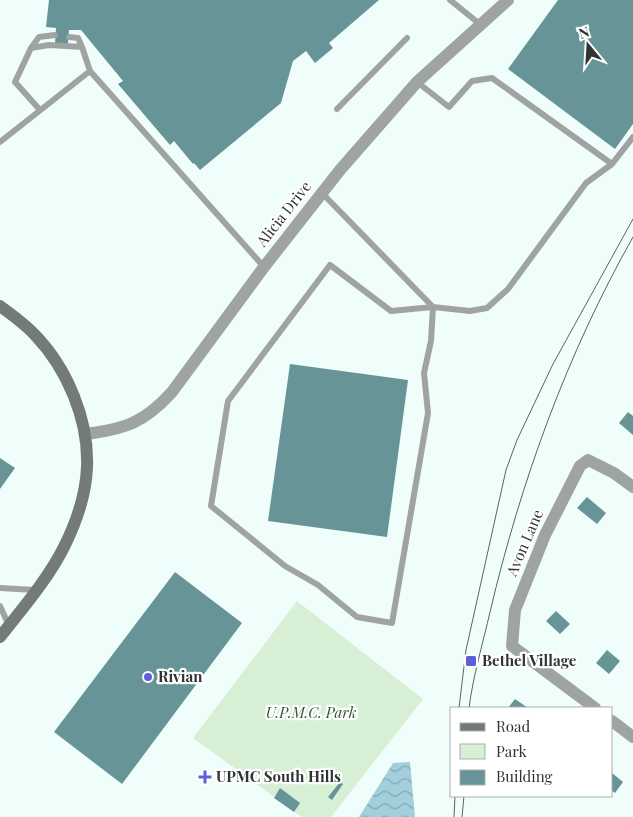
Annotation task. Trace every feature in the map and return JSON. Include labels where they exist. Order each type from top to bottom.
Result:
[{"type":"street","name":"Alicia Drive","points":[[85,434],[122,428],[147,416],[159,406],[178,384],[264,267],[366,140],[417,82],[508,0]]},
{"type":"street","points":[[0,306],[35,334],[56,362],[75,399],[85,434],[87,469],[83,494],[64,547],[0,637]]},
{"type":"street","name":"Avon Lane","points":[[593,707],[512,646],[515,610],[545,535],[580,466],[588,460],[614,472],[633,487]]},
{"type":"street","points":[[613,722],[633,737]]},
{"type":"lane","points":[[450,0],[481,25]]},
{"type":"lane","points":[[40,110],[15,82],[31,48],[39,37],[56,35]]},
{"type":"lane","points":[[69,37],[78,38],[90,71],[264,267]]},
{"type":"lane","points":[[337,108],[407,38]]},
{"type":"lane","points":[[31,48],[49,45],[82,47]]},
{"type":"lane","points":[[0,142],[90,71]]},
{"type":"lane","points":[[417,82],[449,107],[472,81],[492,78],[612,164]]},
{"type":"lane","points":[[322,193],[432,308],[431,341],[424,373],[428,413],[392,623],[357,617],[318,585],[285,566],[211,506],[228,401],[330,265],[391,311],[432,308],[470,311],[487,308],[508,288],[586,183],[612,164],[633,137]]},
{"type":"lane","points":[[0,588],[35,590]]},
{"type":"lane","points":[[0,606],[8,626]]},
{"type":"green space","name":"U.P.M.C. Park","points":[[297,601],[423,699],[331,817],[302,817],[193,738]]},
{"type":"water","points":[[410,762],[415,817],[359,817],[393,763]]},
{"type":"building","points":[[49,0],[379,0],[329,43],[333,48],[315,63],[306,51],[293,61],[281,103],[200,170],[174,141],[170,145],[118,84],[123,81],[81,30],[69,30],[68,44],[55,43],[56,28],[46,27]]},
{"type":"building","points":[[558,0],[633,0],[633,124],[615,149],[508,69]]},
{"type":"building","points":[[290,364],[408,380],[387,537],[268,521]]},
{"type":"building","points":[[628,412],[633,416],[633,435],[619,423]]},
{"type":"building","points":[[0,458],[15,468],[0,489]]},
{"type":"building","points":[[587,497],[606,513],[597,524],[577,508]]},
{"type":"building","name":"Rivian","points":[[175,572],[242,623],[122,784],[54,732]]},
{"type":"building","points":[[556,611],[570,624],[560,634],[546,621]]},
{"type":"building","points":[[607,650],[620,661],[609,674],[596,663]]},
{"type":"building","points":[[515,699],[527,707],[509,707]]},
{"type":"building","points":[[613,774],[623,782],[615,793],[613,792]]},
{"type":"building","points":[[340,782],[343,784],[332,800],[328,797]]},
{"type":"building","points":[[280,788],[300,803],[294,812],[274,798]]},
{"type":"tram line","points":[[459,707],[466,650],[506,470],[517,440],[553,364],[633,219]]},
{"type":"tram line","points":[[469,707],[502,563],[531,467],[548,419],[587,327],[633,237]]},
{"type":"tram line","points":[[454,817],[455,797]]},
{"type":"tram line","points":[[462,817],[464,797]]},
{"type":"place","name":"Bethel Village","points":[[471,661]]},
{"type":"place","name":"Rivian","points":[[148,677]]},
{"type":"place","name":"UPMC South Hills","points":[[205,777]]}]
